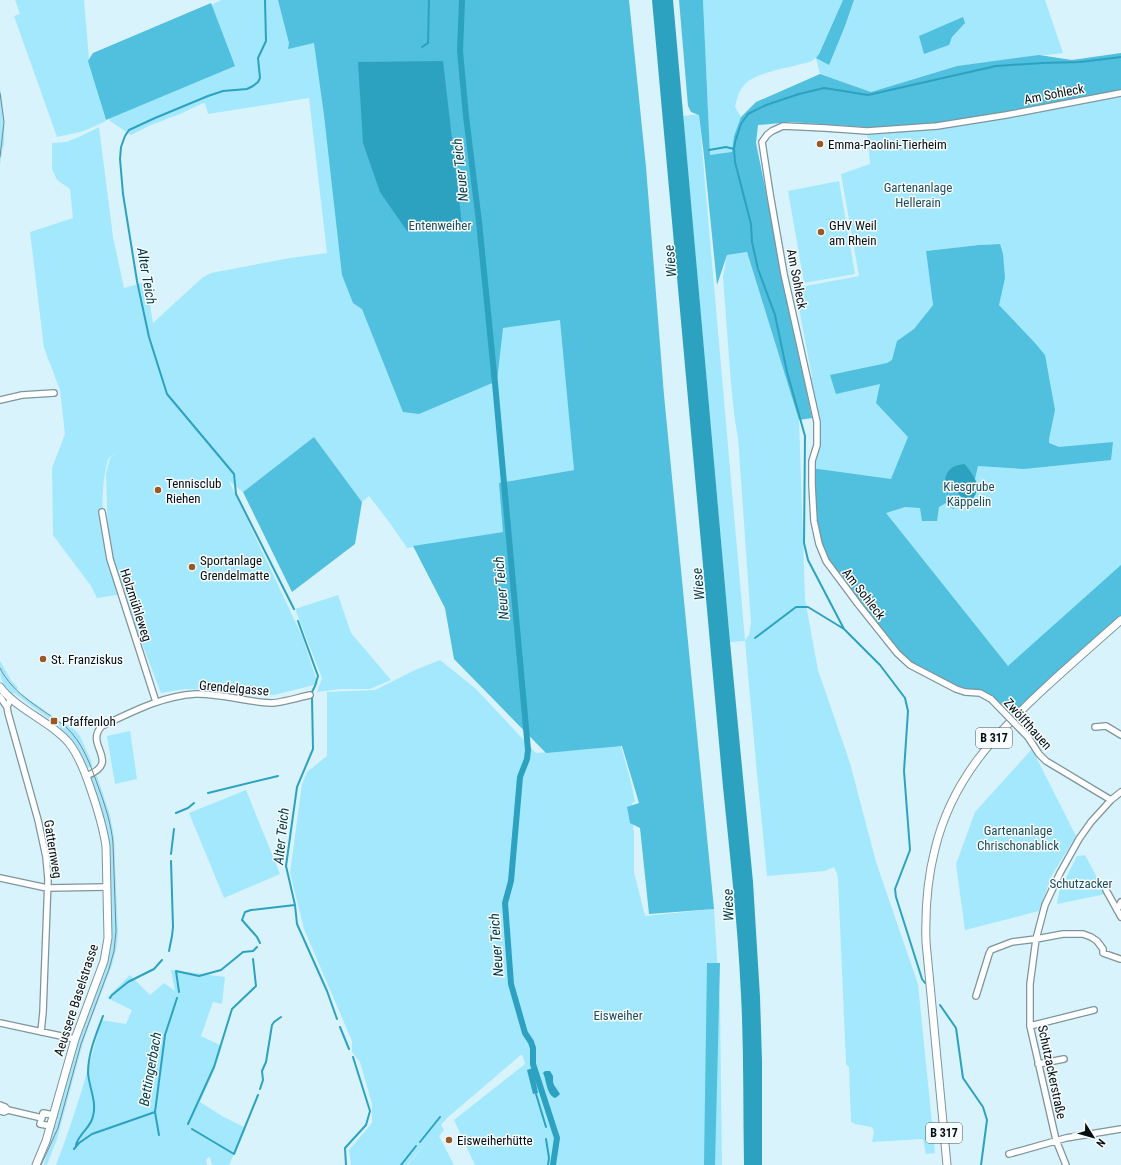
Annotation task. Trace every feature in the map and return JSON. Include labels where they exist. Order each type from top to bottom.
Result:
[{"type":"main road","name":"B 317","points":[[947,1165],[926,942],[927,894],[932,862],[941,828],[949,808],[969,771],[994,738],[1024,707],[1121,620]]},
{"type":"main road","name":"Aeussere Baselstrasse","points":[[0,687],[11,698],[56,731],[68,742],[78,757],[86,776],[99,813],[106,846],[108,938],[104,961],[75,1039],[51,1126],[36,1165]]},
{"type":"street","name":"Am Sohleck","points":[[991,700],[980,693],[965,692],[956,689],[910,664],[897,653],[826,561],[819,544],[814,521],[812,485],[812,460],[817,445],[817,422],[784,274],[762,142],[772,131],[783,126],[867,131],[937,126],[1006,116],[1121,93]]},
{"type":"street","points":[[0,400],[22,395],[54,393]]},
{"type":"street","name":"Holzmühleweg","points":[[102,512],[110,558],[156,702]]},
{"type":"street","name":"Grendelgasse","points":[[86,776],[98,770],[102,763],[102,756],[96,738],[99,729],[102,726],[156,702],[177,696],[195,694],[272,703],[310,695]]},
{"type":"street","name":"Gatternweg","points":[[0,697],[7,707],[38,820],[48,879],[41,1032]]},
{"type":"street","points":[[7,707],[11,698]]},
{"type":"street","name":"Zwölfthauen","points":[[991,700],[1028,737],[1039,754],[1046,761],[1111,800]]},
{"type":"street","points":[[1095,727],[1106,726],[1121,735]]},
{"type":"street","name":"Schutzackerstraße","points":[[1066,1165],[1056,1140],[1030,1026],[1030,984],[1036,940],[1045,906],[1060,873],[1079,839],[1091,822],[1111,800],[1121,792]]},
{"type":"street","points":[[0,878],[47,888],[107,888]]},
{"type":"street","points":[[1106,890],[1121,917]]},
{"type":"street","points":[[1117,910],[1121,902]]},
{"type":"street","points":[[976,996],[991,950],[1012,942],[1036,940],[1063,934],[1083,934],[1097,941],[1103,949],[1103,954],[1120,959]]},
{"type":"street","points":[[1030,1026],[1094,1010]]},
{"type":"street","points":[[0,1023],[75,1039]]},
{"type":"street","points":[[1038,1064],[1064,1059]]},
{"type":"street","points":[[0,1105],[8,1110],[42,1118]]},
{"type":"street","points":[[0,1111],[4,1112],[8,1110]]},
{"type":"street","points":[[51,1126],[40,1124],[43,1113],[54,1115]]},
{"type":"street","points":[[1009,1154],[1056,1140],[1121,1129]]},
{"type":"green space","points":[[15,0],[84,0],[89,59],[201,11],[221,0],[430,0],[547,165],[574,470],[505,482],[503,532],[407,548],[369,496],[362,502],[314,437],[243,492],[229,481],[302,636],[318,684],[274,695],[231,690],[185,689],[161,693],[123,594],[97,598],[91,586],[53,535],[52,468],[65,434],[60,390],[44,348],[30,232],[73,218],[70,189],[57,180],[52,169],[52,143],[66,142],[99,127],[113,237],[124,288],[146,282],[153,323],[202,278],[211,273],[290,258],[327,253],[309,98],[208,114],[205,103],[151,125],[131,135],[110,121],[94,79],[106,121],[84,131],[57,137],[14,16],[20,14]],"holes":[[[116,452],[110,458],[106,473],[108,541],[120,586],[108,548],[104,521],[104,479],[108,459]]]},
{"type":"green space","points":[[278,0],[629,0],[646,167],[664,395],[714,909],[649,914],[640,828],[630,823],[627,807],[639,803],[622,746],[546,753],[454,659],[445,608],[413,546],[503,532],[499,483],[574,470],[560,320],[503,328],[497,381],[419,414],[403,412],[362,309],[353,303],[342,275],[324,115],[314,43],[288,49],[289,43]]},
{"type":"green space","points":[[679,0],[703,0],[710,155],[732,152],[734,136],[741,117],[756,102],[820,74],[871,92],[957,66],[1039,55],[1072,60],[1121,53],[1121,91],[937,126],[878,128],[791,122],[758,125],[756,143],[812,418],[799,420],[747,252],[727,255],[717,285],[699,115],[691,112],[688,106]]},
{"type":"green space","points":[[703,0],[843,0],[817,58],[845,26],[854,0],[1045,0],[1063,53],[957,66],[871,92],[820,74],[816,58],[810,62],[757,76],[745,84],[737,98],[735,107],[741,117],[734,136],[732,153],[710,156]]},
{"type":"green space","points":[[843,0],[854,0],[829,65],[816,58]]},
{"type":"green space","points":[[211,3],[235,66],[106,120],[88,61],[93,53]]},
{"type":"green space","points":[[963,17],[965,23],[952,37],[949,45],[924,54],[919,36]]},
{"type":"green space","points":[[0,88],[3,109],[4,146],[0,165]]},
{"type":"green space","name":"Kiesgrube Käppelin","points":[[1121,93],[1121,582],[1012,679],[814,469],[818,437],[808,380],[811,380],[810,377],[812,377],[795,288],[859,276],[841,174],[870,164],[867,131]],"holes":[[[1000,244],[926,314],[933,305],[926,251]]]},
{"type":"green space","points":[[699,114],[745,640],[749,635],[751,623],[738,437],[731,384],[723,277],[727,255],[747,252],[799,420],[805,599],[818,670],[850,763],[876,862],[918,984],[935,1153],[926,1154],[923,1139],[872,1142],[874,1132],[871,1127],[851,1122],[849,1067],[846,1064],[838,879],[834,867],[825,871],[767,876],[745,641],[730,642],[683,116]]},
{"type":"green space","name":"GHV Weil am Rhein","points":[[839,181],[855,274],[804,283],[788,191]]},
{"type":"green space","points":[[1000,244],[1003,254],[1005,278],[999,305],[1045,355],[1055,410],[1049,443],[1059,447],[1113,442],[1111,460],[1024,469],[978,466],[975,479],[965,464],[953,490],[966,500],[953,509],[946,503],[939,507],[937,521],[922,521],[920,508],[905,507],[886,513],[1008,666],[1121,565],[1121,616],[1013,713],[993,697],[991,699],[987,696],[965,692],[910,665],[832,571],[819,544],[811,468],[891,479],[908,437],[876,403],[880,384],[836,394],[830,375],[887,363],[892,360],[897,341],[914,329],[933,305],[926,251]]},
{"type":"green space","points":[[314,437],[362,502],[355,544],[292,592],[243,492]]},
{"type":"green space","points":[[338,595],[351,633],[391,680],[370,689],[340,689],[317,692],[322,678],[295,609]]},
{"type":"green space","name":"Eisweiher","points":[[440,660],[476,689],[536,753],[590,749],[618,745],[619,747],[621,746],[631,781],[635,802],[632,803],[634,819],[634,872],[645,916],[714,909],[720,1004],[722,1165],[475,1165],[454,1120],[525,1064],[522,1054],[447,1118],[441,1125],[444,1130],[439,1136],[454,1165],[408,1165],[431,1136],[407,1165],[351,1165],[349,1150],[372,1123],[372,1104],[360,1062],[352,1052],[352,1041],[304,929],[290,873],[302,784],[307,772],[327,756],[327,692],[375,690],[415,670]]},
{"type":"green space","points":[[0,661],[11,680],[18,688],[16,690],[62,723],[63,722],[74,729],[80,736],[92,763],[92,767],[86,768],[81,756],[68,738],[59,729],[60,727],[14,693],[12,695],[8,691],[2,680]]},
{"type":"green space","points":[[130,731],[137,779],[115,784],[107,736]]},
{"type":"green space","name":"Gartenanlage Chrischonablick","points":[[1032,749],[1076,836],[1052,875],[1039,911],[965,930],[956,864],[975,812]]},
{"type":"green space","points":[[95,775],[97,776],[110,815],[114,837],[118,933],[117,946],[112,965],[88,1028],[57,1139],[47,1165],[44,1163],[78,1039],[104,970],[109,865],[108,837],[104,819],[90,778]]},
{"type":"green space","points":[[246,790],[280,874],[224,898],[189,813]]},
{"type":"green space","name":"Schutzacker","points":[[1085,855],[1106,894],[1057,904],[1059,892],[1077,856]]},
{"type":"green space","points":[[707,963],[720,963],[715,1165],[704,1165]]},
{"type":"green space","points":[[171,970],[225,977],[222,1004],[213,1002],[201,1036],[222,1046],[215,1068],[200,1102],[222,1116],[246,1128],[229,1165],[212,1165],[210,1157],[206,1159],[207,1165],[56,1165],[81,1093],[101,1020],[126,1024],[132,1010],[107,998],[130,975],[150,995],[164,983],[175,991]]},
{"type":"shaded area","name":"Wiese","points":[[652,0],[673,0],[730,642],[753,882],[760,997],[762,1061],[762,1165],[744,1165],[743,1038],[734,891],[723,787]]},
{"type":"shaded area","name":"Entenweiher","points":[[443,61],[462,225],[407,231],[380,192],[363,143],[358,62]]},
{"type":"shaded area","points":[[965,464],[974,477],[977,486],[975,496],[971,501],[967,501],[953,490],[945,479],[948,472],[952,468]]},
{"type":"shaded area","points":[[533,1068],[538,1093],[533,1094],[527,1070]]},
{"type":"shaded area","points":[[545,1071],[550,1071],[553,1076],[554,1085],[560,1094],[555,1098],[548,1090],[543,1073]]},
{"type":"waterway","name":"Alter Teich","points":[[265,0],[266,41],[258,58],[260,78],[258,82],[247,89],[223,91],[208,96],[129,130],[121,147],[120,159],[123,194],[137,281],[149,337],[167,394],[234,474],[236,494],[294,609]]},
{"type":"waterway","points":[[422,47],[428,43],[429,0]]},
{"type":"waterway","name":"Neuer Teich","points":[[462,0],[460,51],[495,383],[528,750],[527,759],[520,777],[511,881],[505,903],[511,984],[525,1033],[533,1048],[533,1064],[557,1138],[553,1165]]},
{"type":"waterway","points":[[734,149],[741,124],[748,114],[766,105],[799,94],[824,88],[868,95],[996,66],[1080,62],[1121,57]]},
{"type":"waterway","points":[[709,150],[726,147],[734,149],[735,162],[751,224],[752,242],[758,269],[775,315],[787,372],[805,436],[804,543],[808,560],[844,629]]},
{"type":"waterway","points":[[755,638],[796,607],[808,607],[844,629],[880,665],[905,698],[908,711],[904,771],[910,850],[895,889],[896,897],[922,979],[925,983]]},
{"type":"waterway","name":"Alter Teich","points":[[298,621],[318,676],[312,692]]},
{"type":"waterway","name":"Alter Teich","points":[[312,698],[313,749],[297,787],[286,866],[295,905],[297,924],[327,991],[337,1019]]},
{"type":"waterway","points":[[208,793],[278,776]]},
{"type":"waterway","points":[[176,813],[188,808],[194,803]]},
{"type":"waterway","points":[[171,854],[174,829]]},
{"type":"waterway","points":[[169,951],[173,927],[171,861]]},
{"type":"waterway","name":"Bettingerbach","points":[[260,943],[257,937],[242,920],[245,912],[295,905]]},
{"type":"waterway","name":"Bettingerbach","points":[[179,992],[176,971],[199,976],[221,970],[243,952],[253,951],[257,947]]},
{"type":"waterway","points":[[188,1124],[214,1067],[232,1009],[256,986],[253,959]]},
{"type":"waterway","points":[[110,998],[128,982],[154,969],[162,960]]},
{"type":"waterway","name":"Bettingerbach","points":[[74,1149],[79,1143],[92,1134],[155,1112],[165,1035],[177,998]]},
{"type":"waterway","points":[[940,1005],[956,1028],[963,1078],[983,1107],[987,1120],[981,1165]]},
{"type":"waterway","points":[[76,1145],[90,1124],[93,1116],[94,1105],[88,1066],[93,1044],[103,1016]]},
{"type":"waterway","points":[[260,1089],[263,1080],[262,1071],[266,1062],[272,1025],[281,1017]]},
{"type":"waterway","name":"Alter Teich","points":[[340,1027],[349,1049]]},
{"type":"waterway","name":"Alter Teich","points":[[346,1165],[345,1148],[366,1125],[370,1111],[353,1057]]},
{"type":"waterway","points":[[536,1094],[546,1127]]},
{"type":"waterway","points":[[192,1129],[234,1154],[258,1095]]},
{"type":"waterway","points":[[155,1112],[159,1135]]},
{"type":"waterway","points":[[420,1142],[440,1117]]},
{"type":"waterway","points":[[546,1139],[549,1158],[548,1165]]},
{"type":"waterway","points":[[401,1165],[416,1146]]},
{"type":"tram line","points":[[0,93],[4,122],[0,157]]},
{"type":"tram line","points":[[0,668],[6,678],[21,694],[66,727],[77,740],[89,762],[101,793],[109,821],[113,843],[116,931],[114,951],[109,969],[81,1044],[58,1128],[41,1165]]},
{"type":"place","name":"Emma-Paolini-Tierheim","points":[[820,144]]},
{"type":"place","name":"GHV Weil am Rhein","points":[[821,232]]},
{"type":"place","name":"Tennisclub Riehen","points":[[158,490]]},
{"type":"place","name":"Sportanlage Grendelmatte","points":[[192,567]]},
{"type":"place","name":"St. Franziskus","points":[[43,659]]},
{"type":"place","name":"Pfaffenloh","points":[[54,721]]},
{"type":"place","name":"Eisweiherhütte","points":[[449,1140]]},
{"type":"park label","name":"Gartenanlage Hellerain","points":[[918,194]]}]
